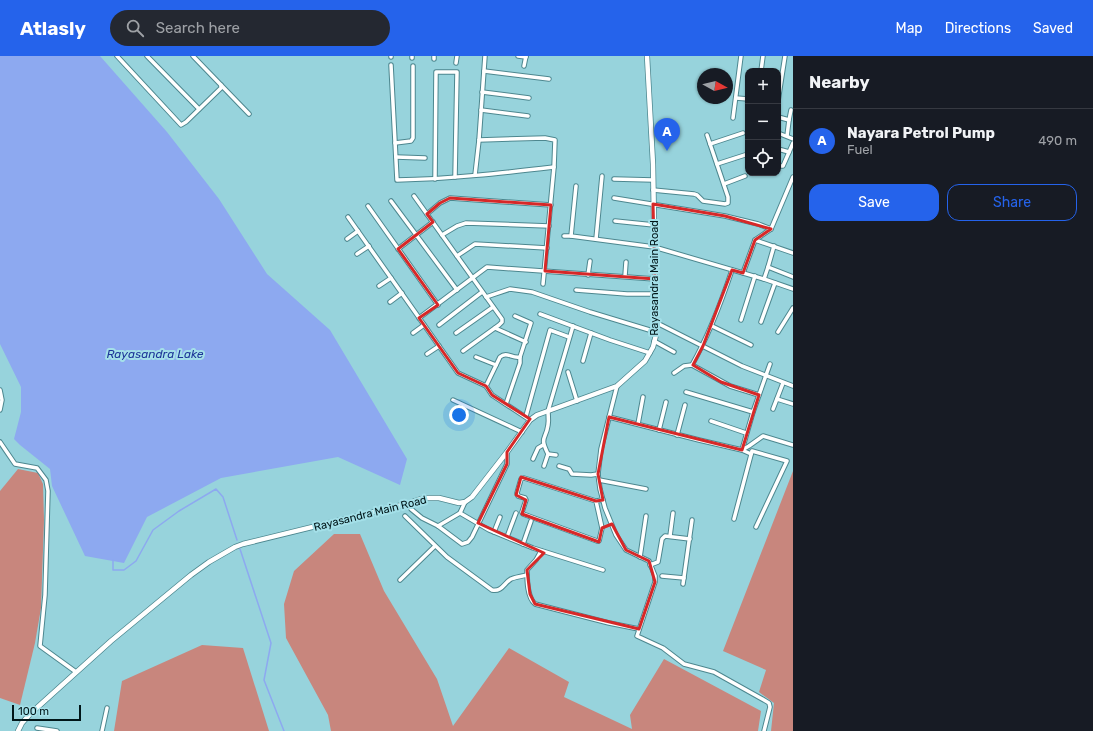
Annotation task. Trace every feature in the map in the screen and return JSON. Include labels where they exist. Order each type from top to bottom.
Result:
[{"type":"street","points":[[117,56],[181,125],[221,88],[221,85]]},
{"type":"street","points":[[147,56],[199,109]]},
{"type":"street","points":[[193,56],[249,114]]},
{"type":"street","points":[[456,63],[457,56]]},
{"type":"street","points":[[475,175],[485,56]]},
{"type":"street","points":[[518,56],[526,57],[524,66]]},
{"type":"street","name":"Rayasandra Main Road","points":[[18,731],[28,715],[111,641],[209,562],[243,544],[406,504],[424,498],[439,498],[459,503],[465,502],[472,497],[530,420],[537,415],[617,386],[645,361],[650,353],[656,332],[653,180],[647,56]]},
{"type":"street","points":[[733,118],[741,56]]},
{"type":"street","points":[[761,68],[763,56]]},
{"type":"street","points":[[781,81],[785,56]]},
{"type":"street","points":[[390,65],[397,180],[491,175],[554,167]]},
{"type":"street","points":[[395,142],[411,141],[413,138],[412,66]]},
{"type":"street","points":[[435,179],[436,72],[457,72],[455,177]]},
{"type":"street","points":[[484,72],[549,79]]},
{"type":"street","points":[[482,92],[530,98]]},
{"type":"street","points":[[736,98],[745,99]]},
{"type":"street","points":[[481,110],[528,116]]},
{"type":"street","points":[[787,136],[791,110]]},
{"type":"street","points":[[781,119],[789,120]]},
{"type":"street","points":[[710,144],[743,133]]},
{"type":"street","points":[[781,134],[793,139]]},
{"type":"street","points":[[653,190],[694,194],[703,201],[725,204],[729,200],[707,135]]},
{"type":"street","points":[[479,140],[545,138],[555,140],[551,205],[543,284]]},
{"type":"street","points":[[781,166],[783,166],[793,143]]},
{"type":"street","points":[[781,150],[789,152]]},
{"type":"street","points":[[717,164],[745,155]]},
{"type":"street","points":[[396,157],[425,158]]},
{"type":"street","points":[[596,239],[602,176]]},
{"type":"street","points":[[724,184],[745,176]]},
{"type":"street","points":[[743,274],[755,240],[771,229],[793,177]]},
{"type":"street","points":[[614,179],[653,180]]},
{"type":"street","points":[[571,236],[576,186]]},
{"type":"street","points":[[414,196],[502,319],[502,322],[495,328],[463,351]]},
{"type":"street","points":[[427,214],[440,203],[450,198],[551,205]]},
{"type":"street","points":[[614,198],[725,216],[758,224],[771,229]]},
{"type":"street","points":[[391,201],[457,290]]},
{"type":"street","points":[[368,206],[438,305]]},
{"type":"street","points":[[348,217],[458,373],[486,386],[492,395],[530,420]]},
{"type":"street","points":[[615,221],[654,225]]},
{"type":"street","points":[[398,249],[433,222]]},
{"type":"street","points":[[442,235],[457,226],[466,223],[549,226]]},
{"type":"street","points":[[347,239],[358,231]]},
{"type":"street","points":[[564,236],[654,247],[743,274],[755,276],[793,289]]},
{"type":"street","points":[[755,240],[793,253]]},
{"type":"street","points":[[457,256],[475,244],[547,248]]},
{"type":"street","points":[[357,254],[369,246]]},
{"type":"street","points":[[764,279],[774,246]]},
{"type":"street","points":[[588,274],[590,261]]},
{"type":"street","points":[[625,276],[626,262]]},
{"type":"street","points":[[768,267],[793,277]]},
{"type":"street","points":[[419,318],[487,268],[655,279]]},
{"type":"street","points":[[692,365],[712,326],[732,270]]},
{"type":"street","points":[[741,320],[755,276]]},
{"type":"street","points":[[379,286],[391,278]]},
{"type":"street","points":[[761,322],[775,283]]},
{"type":"street","points":[[486,297],[510,289],[532,292],[590,312],[656,332]]},
{"type":"street","points":[[576,290],[627,294],[655,294]]},
{"type":"street","points":[[439,325],[482,292]]},
{"type":"street","points":[[390,302],[402,293]]},
{"type":"street","points":[[456,333],[493,307]]},
{"type":"street","points":[[778,332],[793,308]]},
{"type":"street","points":[[540,314],[650,353]]},
{"type":"street","points":[[506,404],[520,363],[520,357],[531,323],[515,316]]},
{"type":"street","points":[[655,322],[742,366],[793,386]]},
{"type":"street","points":[[413,333],[424,325]]},
{"type":"street","points":[[544,466],[548,454],[543,445],[544,436],[548,425],[548,411],[573,326]]},
{"type":"street","points":[[712,326],[751,345]]},
{"type":"street","points":[[495,328],[526,342]]},
{"type":"street","points":[[526,416],[550,330],[569,337]]},
{"type":"street","points":[[583,361],[591,333]]},
{"type":"street","points":[[654,341],[674,352]]},
{"type":"street","points":[[428,354],[439,346]]},
{"type":"street","points":[[486,386],[496,365],[503,355],[506,354],[517,358],[520,357]]},
{"type":"street","points":[[476,357],[496,365]]},
{"type":"street","points":[[742,450],[746,433],[770,364]]},
{"type":"street","points":[[674,374],[684,366],[692,365],[726,384],[759,395]]},
{"type":"street","points":[[568,372],[578,401]]},
{"type":"street","points":[[773,409],[783,383]]},
{"type":"street","points":[[617,386],[601,449],[598,480],[603,500],[616,535],[626,550],[649,561],[656,576],[637,636],[663,648],[684,664],[714,672],[769,703],[770,707],[764,731]]},
{"type":"street","points":[[0,390],[2,400],[0,410]]},
{"type":"street","points":[[686,392],[753,412]]},
{"type":"street","points":[[638,424],[643,397]]},
{"type":"street","points":[[777,398],[793,404]]},
{"type":"street","points":[[453,400],[522,432]]},
{"type":"street","points":[[659,430],[666,402]]},
{"type":"street","points":[[677,435],[685,404]]},
{"type":"street","points":[[609,417],[742,450],[751,454]]},
{"type":"street","points":[[711,421],[746,433]]},
{"type":"street","points":[[742,450],[762,436],[793,445]]},
{"type":"street","points":[[0,442],[15,464],[37,468],[44,476],[47,483],[45,595],[40,646],[76,672]]},
{"type":"street","points":[[533,458],[538,448],[543,445]]},
{"type":"street","points":[[532,446],[538,448]]},
{"type":"street","points":[[734,519],[752,450],[787,461],[756,527]]},
{"type":"street","points":[[411,509],[422,518],[438,526],[464,545],[472,537],[506,464],[507,452]]},
{"type":"street","points":[[548,454],[556,455]]},
{"type":"street","points":[[559,466],[569,469],[572,474],[598,474]]},
{"type":"street","points":[[596,501],[602,528],[599,541],[523,514],[522,512],[526,500],[525,498],[518,496],[516,493],[520,479],[524,478],[596,501],[603,500]]},
{"type":"street","points":[[598,480],[646,489]]},
{"type":"street","points":[[438,526],[460,513],[465,502]]},
{"type":"street","points":[[460,513],[507,538],[541,551],[603,570]]},
{"type":"street","points":[[507,538],[516,513]]},
{"type":"street","points":[[670,536],[673,513]]},
{"type":"street","points":[[405,516],[447,557],[492,590],[496,591],[510,580],[527,575]]},
{"type":"street","points":[[640,557],[646,516]]},
{"type":"street","points":[[494,532],[500,517]]},
{"type":"street","points":[[683,584],[692,520]]},
{"type":"street","points":[[523,544],[531,521]]},
{"type":"street","points":[[602,528],[612,524]]},
{"type":"street","points":[[650,565],[658,562],[662,539],[665,536],[690,539]]},
{"type":"street","points":[[400,580],[435,546]]},
{"type":"street","points":[[541,551],[536,560],[527,570],[530,594],[532,601],[535,604],[603,622],[639,629]]},
{"type":"street","points":[[662,576],[684,578]]},
{"type":"street","points":[[102,731],[106,708]]},
{"type":"street","points":[[37,728],[57,731]]},
{"type":"highlighted area","points":[[450,198],[551,205],[545,271],[588,275],[655,279],[653,204],[725,216],[771,229],[755,240],[743,273],[732,270],[703,346],[693,365],[721,382],[759,395],[742,450],[609,417],[598,474],[603,500],[596,501],[521,477],[516,495],[526,500],[522,514],[599,542],[602,528],[612,524],[626,550],[649,561],[655,582],[639,629],[535,604],[530,594],[527,570],[544,553],[478,523],[507,464],[507,452],[530,419],[492,395],[486,386],[458,373],[419,318],[438,305],[398,249],[433,222],[427,214],[440,203]]},
{"type":"shaded area","points":[[18,469],[38,473],[43,484],[44,520],[41,608],[35,643],[20,705],[0,698],[0,491]]},
{"type":"shaded area","points":[[793,471],[793,731],[771,731],[774,703],[759,692],[766,670],[723,651]]},
{"type":"shaded area","points":[[334,534],[360,534],[384,591],[437,679],[453,726],[509,648],[569,682],[564,697],[632,729],[630,715],[664,659],[761,711],[758,731],[331,731],[328,715],[286,638],[284,604],[294,571]]},
{"type":"shaded area","points":[[202,645],[243,648],[269,731],[114,731],[122,681]]},
{"type":"water","name":"Rayasandra Lake","points":[[0,56],[100,56],[167,132],[219,199],[267,274],[330,330],[407,459],[400,485],[338,457],[221,478],[147,517],[124,563],[85,556],[52,486],[50,469],[14,439],[21,412],[21,387],[0,344]]},
{"type":"waterway","points":[[113,560],[113,570],[124,570],[136,561],[153,530],[179,511],[216,489],[223,497],[237,540]]},
{"type":"waterway","points":[[240,549],[271,643],[264,680],[284,731]]},
{"type":"place","name":"Nayara Petrol Pump","points":[[667,151]]}]
